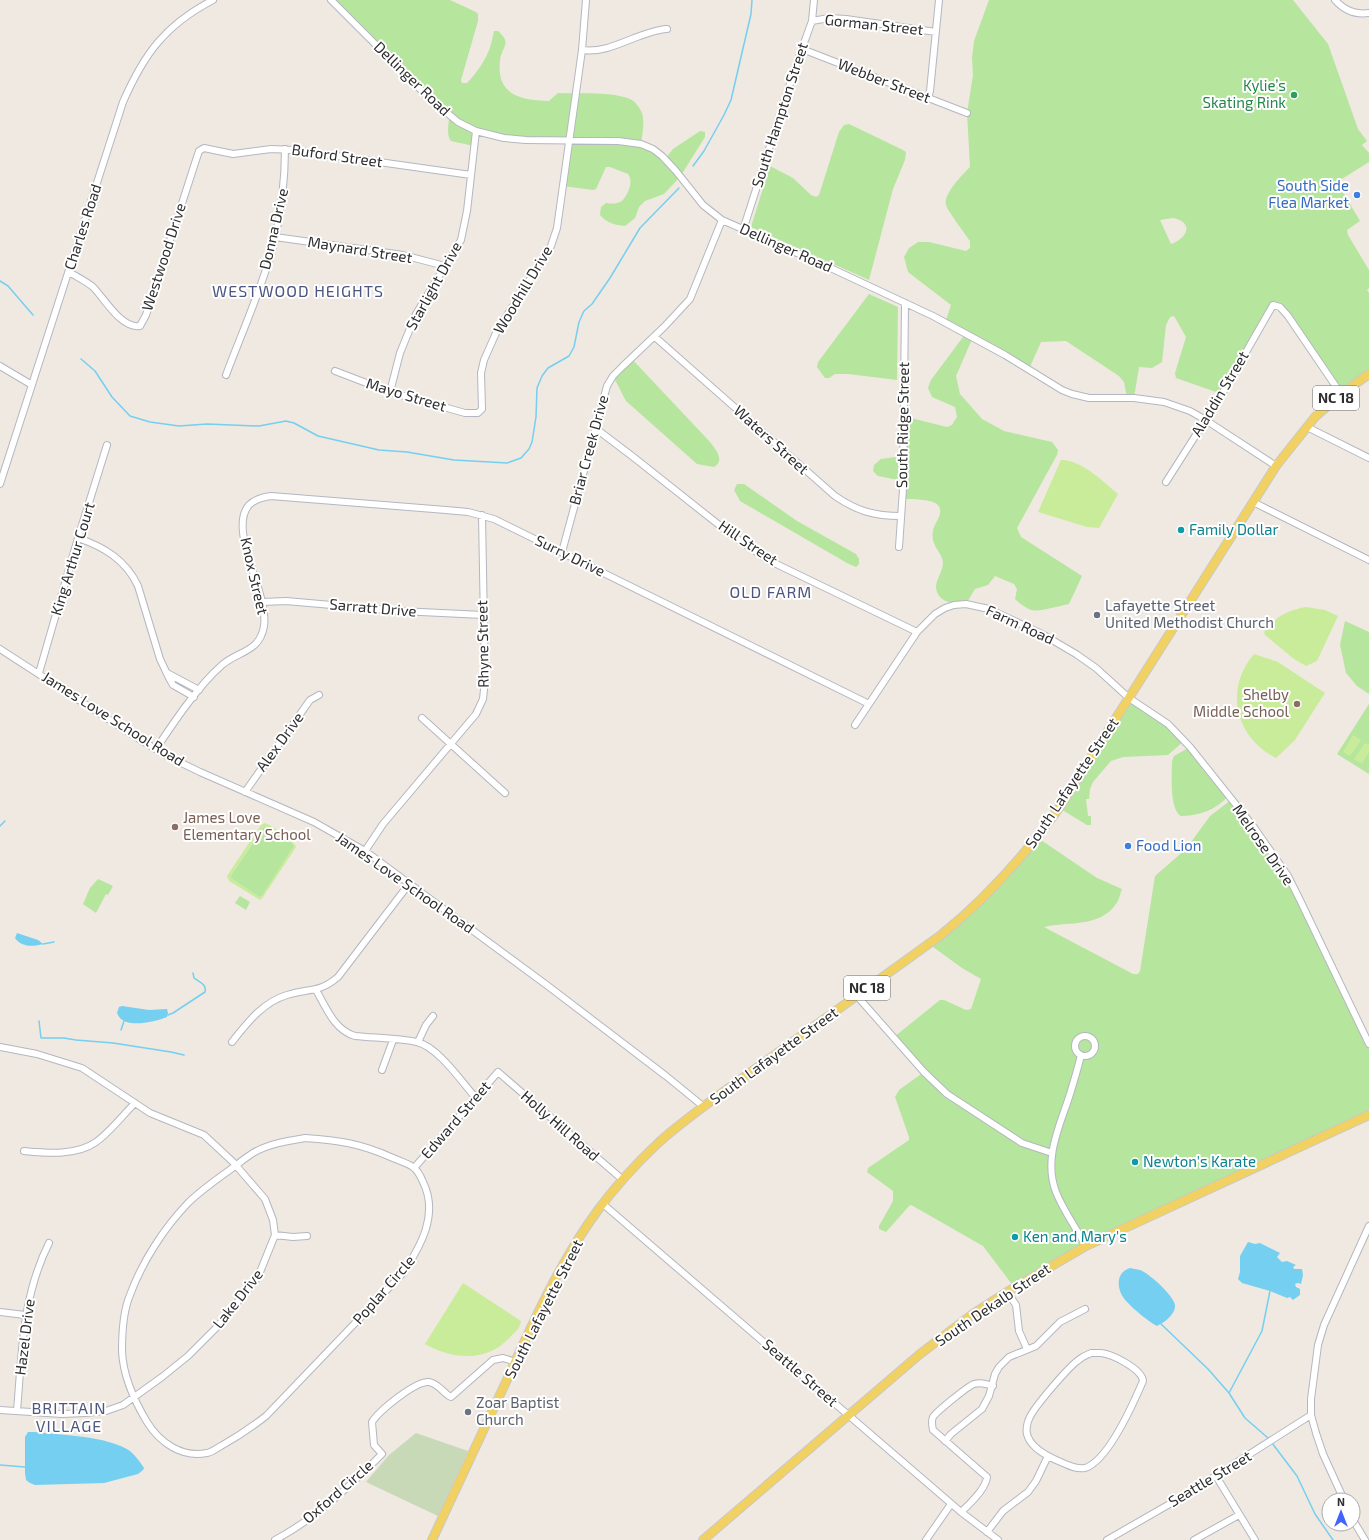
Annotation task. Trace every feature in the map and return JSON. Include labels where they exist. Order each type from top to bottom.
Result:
[{"type":"main road","name":"South Lafayette Street","points":[[432,1540],[558,1274],[603,1204],[656,1145],[704,1107],[969,913],[1013,868],[1038,838],[1059,808],[1276,466],[1315,417],[1369,374]]},
{"type":"main road","name":"South Dekalb Street","points":[[703,1540],[921,1353],[973,1314],[1007,1292],[1086,1246],[1369,1115]]},
{"type":"street","name":"Charles Road","points":[[0,484],[123,102],[137,72],[150,52],[169,30],[195,9],[213,0]]},
{"type":"street","name":"Dellinger Road","points":[[331,0],[450,117],[476,131],[504,138],[526,140],[618,141],[641,144],[653,149],[676,171],[703,205],[722,220],[822,264],[966,333],[1011,358],[1052,385],[1072,394],[1089,398],[1134,398],[1152,400],[1164,402],[1190,411],[1276,466]]},
{"type":"street","name":"Woodhill Drive","points":[[478,413],[482,409],[481,373],[484,360],[496,334],[551,246],[556,228],[582,50],[586,0]]},
{"type":"street","name":"South Hampton Street","points":[[743,230],[812,21],[814,0]]},
{"type":"street","points":[[928,97],[930,91],[939,0]]},
{"type":"street","points":[[1335,0],[1352,12],[1369,14]]},
{"type":"street","name":"Gorman Street","points":[[812,21],[829,18],[846,19],[936,32]]},
{"type":"street","points":[[582,50],[597,50],[612,46],[648,32],[667,29]]},
{"type":"street","name":"Webber Street","points":[[802,49],[967,112]]},
{"type":"street","name":"Starlight Drive","points":[[390,392],[400,353],[408,330],[460,240],[467,211],[476,131]]},
{"type":"street","name":"Westwood Drive","points":[[69,272],[87,282],[108,306],[126,322],[140,326],[146,315],[199,151],[204,148]]},
{"type":"street","name":"Buford Street","points":[[204,148],[233,154],[267,149],[285,149],[472,175]]},
{"type":"street","name":"Donna Drive","points":[[226,375],[266,268],[275,237],[285,178],[285,149]]},
{"type":"street","name":"Briar Creek Drive","points":[[562,552],[607,386],[613,376],[655,337],[690,299],[722,220]]},
{"type":"street","name":"Maynard Street","points":[[275,237],[403,255],[445,266]]},
{"type":"street","name":"South Ridge Street","points":[[899,547],[903,489],[905,303]]},
{"type":"street","name":"Aladdin Street","points":[[1166,482],[1222,394],[1273,305],[1280,307],[1288,316],[1342,394]]},
{"type":"street","name":"Waters Street","points":[[655,337],[835,496],[851,507],[871,514],[901,516]]},
{"type":"street","points":[[0,366],[32,385]]},
{"type":"street","name":"Mayo Street","points":[[335,371],[390,392],[465,413],[478,413]]},
{"type":"street","points":[[1307,426],[1369,458]]},
{"type":"street","name":"Hill Street","points":[[595,428],[746,546],[768,560],[917,632]]},
{"type":"street","name":"King Arthur Court","points":[[39,674],[78,538],[108,445]]},
{"type":"street","name":"Surry Drive","points":[[250,504],[265,497],[280,495],[446,510],[482,515],[510,526],[869,704]]},
{"type":"street","points":[[1253,502],[1367,559],[1369,552]]},
{"type":"street","name":"Knox Street","points":[[156,749],[199,690],[223,664],[253,646],[259,640],[265,624],[262,602],[248,554],[242,526],[242,518],[250,504]]},
{"type":"street","name":"Rhyne Street","points":[[365,851],[383,824],[476,714],[483,699],[485,680],[482,515]]},
{"type":"street","points":[[78,538],[90,542],[112,554],[133,576],[143,602],[160,659],[173,685],[194,697]]},
{"type":"street","name":"Sarratt Drive","points":[[262,602],[286,601],[400,611],[483,615]]},
{"type":"street","name":"Farm Road","points":[[855,725],[917,632],[934,614],[954,605],[966,604],[989,609],[1042,634],[1096,668],[1129,698]]},
{"type":"street","name":"James Love School Road","points":[[0,649],[156,749],[184,764],[314,822],[365,851],[554,990],[704,1107]]},
{"type":"street","points":[[167,673],[199,690]]},
{"type":"street","name":"Alex Drive","points":[[245,792],[310,700],[319,695]]},
{"type":"street","name":"Melrose Drive","points":[[1129,698],[1168,724],[1185,740],[1271,850],[1288,876],[1369,1044]]},
{"type":"street","points":[[422,718],[505,793]]},
{"type":"street","points":[[232,1042],[257,1013],[266,1005],[286,995],[323,988],[338,977],[409,884]]},
{"type":"street","points":[[316,990],[327,1011],[335,1022],[349,1034],[355,1036],[418,1042],[433,1051],[475,1097]]},
{"type":"street","points":[[857,996],[924,1072],[947,1094],[1022,1143],[1052,1153]]},
{"type":"street","points":[[418,1042],[426,1025],[433,1016]]},
{"type":"street","points":[[382,1070],[393,1040]]},
{"type":"street","points":[[0,1048],[37,1054],[82,1068],[101,1079],[150,1113],[188,1127],[204,1135],[236,1165],[266,1199],[273,1220],[275,1235],[307,1236]]},
{"type":"street","points":[[1081,1055],[1052,1153],[1051,1173],[1056,1192],[1086,1246]]},
{"type":"street","name":"Edward Street","points":[[414,1168],[498,1072]]},
{"type":"street","name":"Holly Hill Road","points":[[498,1072],[623,1180]]},
{"type":"street","points":[[24,1151],[69,1152],[88,1147],[102,1137],[135,1103]]},
{"type":"street","name":"Poplar Circle","points":[[305,1138],[333,1140],[357,1144],[382,1153],[414,1168],[422,1179],[428,1192],[428,1222],[425,1234],[416,1254],[403,1273],[266,1416],[249,1429],[209,1453],[183,1453],[168,1445],[152,1430],[139,1409],[127,1377],[122,1352],[124,1323],[129,1296],[140,1271],[169,1226],[188,1203],[236,1165],[253,1152],[284,1141],[305,1138]]},
{"type":"street","name":"Seattle Street","points":[[603,1204],[952,1504],[998,1540]]},
{"type":"street","points":[[1340,1492],[1323,1454],[1316,1433],[1311,1399],[1314,1368],[1318,1345],[1324,1325],[1369,1226]]},
{"type":"street","name":"Lake Drive","points":[[0,1410],[85,1414],[106,1411],[124,1405],[188,1356],[218,1326],[258,1277],[275,1235]]},
{"type":"street","name":"Hazel Drive","points":[[17,1411],[25,1315],[31,1287],[49,1243]]},
{"type":"street","points":[[1007,1292],[1016,1305],[1019,1330],[1027,1349]]},
{"type":"street","points":[[945,1441],[982,1409],[987,1402],[993,1386],[995,1374],[999,1367],[1009,1357],[1036,1346],[1060,1322],[1085,1309]]},
{"type":"street","points":[[0,1312],[25,1315]]},
{"type":"street","points":[[1091,1353],[1101,1353],[1119,1359],[1139,1373],[1143,1378],[1143,1381],[1137,1394],[1112,1442],[1097,1461],[1086,1468],[1077,1468],[1048,1456],[1035,1447],[1030,1440],[1027,1434],[1028,1420],[1034,1410],[1071,1366],[1081,1358],[1091,1353]]},
{"type":"street","name":"Oxford Circle","points":[[276,1540],[295,1529],[326,1507],[382,1454],[374,1446],[372,1422],[394,1401],[414,1387],[425,1382],[431,1382],[451,1397],[493,1360],[503,1358],[516,1362]]},
{"type":"street","points":[[962,1512],[986,1482],[987,1477],[933,1430],[933,1416],[972,1385],[979,1383],[993,1386]]},
{"type":"street","name":"Seattle Street","points":[[1107,1540],[1216,1476],[1312,1414]]},
{"type":"street","points":[[987,1532],[1003,1511],[1028,1492],[1036,1481],[1048,1456]]},
{"type":"street","points":[[1216,1476],[1255,1540]]},
{"type":"street","points":[[926,1540],[952,1504]]},
{"type":"street","points":[[1194,1540],[1239,1515]]},
{"type":"green space","points":[[331,0],[450,0],[478,14],[478,21],[461,80],[462,83],[467,83],[478,70],[489,49],[494,31],[498,31],[505,39],[505,46],[500,61],[502,82],[513,94],[529,99],[549,101],[558,93],[604,94],[622,96],[630,99],[634,101],[640,109],[643,117],[641,144],[665,159],[673,149],[700,131],[705,132],[705,137],[680,177],[664,194],[645,201],[639,207],[635,218],[625,226],[611,223],[600,215],[601,207],[606,203],[612,204],[622,201],[628,192],[630,184],[630,177],[628,174],[610,167],[606,167],[596,189],[593,190],[563,186],[569,141],[526,140],[476,131],[474,146],[451,141],[448,133],[449,117]]},
{"type":"green space","points":[[989,0],[1293,0],[1328,44],[1358,129],[1367,141],[1362,145],[1369,153],[1369,162],[1337,182],[1360,221],[1347,230],[1348,235],[1369,270],[1369,288],[1367,290],[1369,293],[1369,374],[1341,394],[1288,316],[1274,305],[1222,394],[1176,378],[1175,373],[1186,337],[1174,316],[1170,317],[1166,325],[1162,362],[1152,368],[1139,367],[1134,398],[1127,398],[1124,382],[1119,376],[1066,341],[1041,342],[1029,369],[973,337],[956,376],[960,394],[982,419],[1004,431],[1052,442],[1058,450],[1057,455],[1017,528],[1021,537],[1082,576],[1069,604],[1039,610],[1031,610],[1021,604],[1015,599],[1017,589],[1014,584],[995,576],[988,585],[975,589],[966,604],[951,603],[942,599],[939,596],[936,586],[943,562],[933,540],[933,531],[940,515],[940,508],[935,503],[931,502],[902,499],[903,481],[878,476],[873,471],[874,465],[881,459],[903,456],[903,416],[947,427],[952,425],[957,417],[955,407],[932,397],[928,388],[931,380],[966,333],[945,323],[951,305],[908,272],[904,257],[909,248],[918,242],[929,242],[966,251],[970,248],[970,241],[950,212],[946,205],[946,200],[954,184],[970,167],[967,113],[973,75],[972,58],[974,41]],"holes":[[[1173,218],[1180,220],[1186,226],[1185,234],[1171,244],[1160,220]]]},
{"type":"green space","points":[[849,124],[906,152],[905,160],[893,189],[869,280],[751,227],[770,166],[793,178],[811,195],[816,197],[819,195],[839,132],[844,125]]},
{"type":"green space","points":[[869,294],[898,307],[897,380],[848,374],[835,374],[829,378],[825,378],[817,367],[818,362]]},
{"type":"green space","points":[[630,357],[710,442],[719,458],[719,461],[714,467],[697,464],[626,401],[613,376]]},
{"type":"green space","points":[[1061,460],[1076,463],[1084,467],[1118,494],[1099,528],[1087,527],[1038,512]]},
{"type":"green space","points":[[737,484],[744,484],[797,521],[856,554],[859,559],[859,564],[856,567],[847,563],[740,501],[734,490]]},
{"type":"green space","points":[[1306,607],[1325,610],[1338,616],[1317,661],[1306,666],[1294,659],[1265,635],[1264,632],[1277,618],[1282,615],[1293,610]]},
{"type":"green space","points":[[1345,621],[1369,632],[1369,694],[1357,686],[1346,673],[1340,645]]},
{"type":"green space","points":[[1254,654],[1278,662],[1325,693],[1295,740],[1276,758],[1262,749],[1251,738],[1243,725],[1238,711],[1237,697],[1239,682],[1245,668]]},
{"type":"green space","points":[[1129,698],[1185,740],[1168,755],[1123,757],[1111,761],[1093,782],[1090,789],[1089,799],[1086,799],[1088,816],[1091,816],[1091,825],[1087,825],[1059,808]]},
{"type":"green space","points":[[1369,704],[1369,774],[1337,754]]},
{"type":"green space","points":[[1353,735],[1361,740],[1350,756],[1343,752]]},
{"type":"green space","points":[[1365,743],[1369,745],[1369,752],[1362,764],[1354,759]]},
{"type":"green space","points":[[1190,747],[1228,796],[1218,805],[1207,811],[1194,815],[1181,816],[1177,812],[1173,799],[1172,761],[1174,756]]},
{"type":"green space","points":[[1231,800],[1281,866],[1369,1044],[1369,1115],[1131,1224],[1014,1287],[983,1246],[913,1206],[910,1205],[886,1232],[879,1229],[879,1226],[893,1201],[893,1191],[867,1172],[868,1168],[909,1140],[895,1097],[899,1090],[924,1072],[894,1037],[940,1000],[944,1000],[966,1010],[971,1009],[981,979],[962,968],[929,944],[941,935],[1038,838],[1097,878],[1122,889],[1116,904],[1109,912],[1101,917],[1083,922],[1044,927],[1133,974],[1138,974],[1140,971],[1155,876],[1186,849],[1210,816]]},
{"type":"green space","points":[[265,823],[277,830],[287,837],[296,847],[260,900],[229,881],[227,876],[261,825]],"holes":[[[265,826],[292,843],[294,846],[262,896],[259,897],[230,877],[263,827]]]},
{"type":"green space","points":[[264,826],[268,827],[292,843],[294,846],[262,896],[259,897],[230,877]]},
{"type":"green space","points":[[98,879],[113,886],[108,895],[106,894],[96,913],[83,904],[90,888]]},
{"type":"green space","points":[[240,896],[250,902],[246,910],[235,903]]},
{"type":"green space","points":[[463,1283],[521,1321],[518,1329],[503,1344],[479,1355],[460,1356],[442,1352],[425,1344]]},
{"type":"green space","points":[[416,1433],[468,1451],[438,1516],[366,1482],[389,1455]]},
{"type":"water","points":[[17,933],[38,940],[43,944],[35,946],[24,945],[15,938]]},
{"type":"water","points":[[122,1006],[149,1010],[167,1009],[168,1013],[167,1017],[155,1021],[132,1023],[126,1022],[120,1018],[117,1013],[119,1007]]},
{"type":"water","points":[[1248,1242],[1255,1244],[1260,1243],[1280,1253],[1277,1257],[1282,1262],[1287,1261],[1296,1265],[1293,1267],[1294,1269],[1302,1269],[1303,1275],[1301,1284],[1295,1284],[1296,1287],[1300,1289],[1300,1295],[1293,1300],[1290,1297],[1287,1298],[1270,1291],[1242,1283],[1238,1279],[1240,1272],[1240,1256]]},
{"type":"water","points":[[1130,1268],[1140,1270],[1149,1275],[1174,1301],[1174,1312],[1160,1325],[1157,1326],[1149,1321],[1123,1297],[1119,1288],[1119,1280],[1122,1273]]},
{"type":"water","points":[[28,1432],[84,1437],[110,1442],[130,1451],[144,1468],[138,1474],[104,1483],[35,1485],[26,1480],[25,1473],[25,1437]]},
{"type":"waterway","points":[[693,166],[704,151],[731,100],[751,14],[752,0]]},
{"type":"waterway","points":[[81,359],[95,371],[112,397],[130,416],[150,422],[179,426],[207,424],[259,426],[286,421],[294,423],[318,436],[379,450],[407,452],[454,460],[507,463],[521,458],[529,449],[532,442],[536,417],[537,388],[542,376],[548,368],[569,356],[574,347],[579,322],[584,311],[592,304],[610,278],[640,228],[679,188]]},
{"type":"waterway","points":[[0,281],[8,286],[33,315]]},
{"type":"waterway","points":[[0,826],[5,821]]},
{"type":"waterway","points":[[43,944],[54,942]]},
{"type":"waterway","points":[[168,1015],[205,992],[204,985],[194,978],[193,973]]},
{"type":"waterway","points":[[39,1021],[41,1038],[64,1038],[113,1043],[184,1055]]},
{"type":"waterway","points":[[121,1030],[124,1021]]},
{"type":"waterway","points":[[1229,1393],[1262,1331],[1270,1291]]},
{"type":"waterway","points":[[1161,1324],[1208,1369],[1229,1393],[1245,1418],[1268,1438]]},
{"type":"waterway","points":[[1272,1443],[1297,1476],[1315,1514],[1333,1540]]},
{"type":"waterway","points":[[0,1465],[25,1467]]},
{"type":"place","name":"Kylie’s Skating Rink","points":[[1294,95]]},
{"type":"place","name":"South Side Flea Market","points":[[1357,195]]},
{"type":"place","name":"Family Dollar","points":[[1181,530]]},
{"type":"place","name":"Lafayette Street United Methodist Church","points":[[1097,615]]},
{"type":"place","name":"Shelby Middle School","points":[[1297,704]]},
{"type":"place","name":"James Love Elementary School","points":[[175,827]]},
{"type":"place","name":"Food Lion","points":[[1128,846]]},
{"type":"place","name":"Newton's Karate","points":[[1135,1162]]},
{"type":"place","name":"Ken and Mary's","points":[[1015,1237]]},
{"type":"place","name":"Zoar Baptist Church","points":[[468,1412]]},
{"type":"district","name":"WESTWOOD HEIGHTS","points":[[298,291]]},
{"type":"district","name":"OLD FARM","points":[[771,592]]},
{"type":"district","name":"BRITTAIN VILLAGE","points":[[69,1417]]}]
